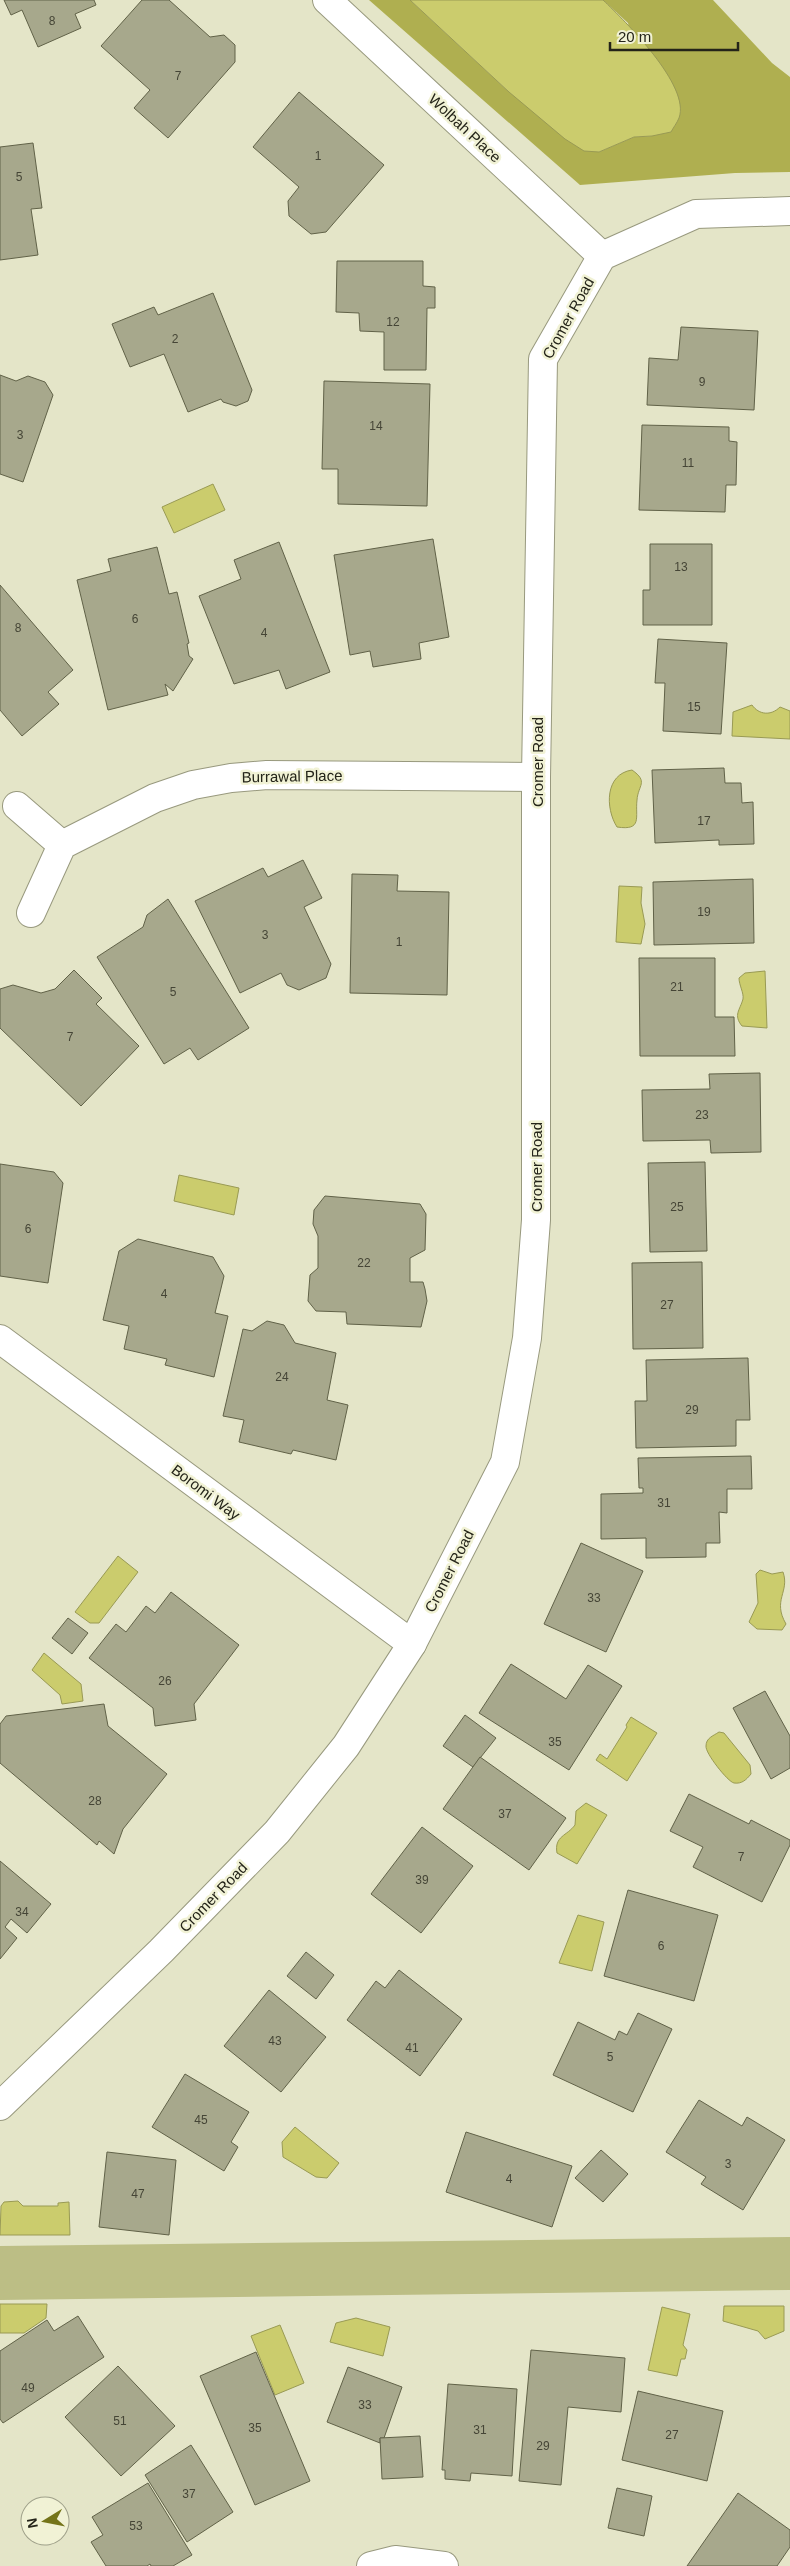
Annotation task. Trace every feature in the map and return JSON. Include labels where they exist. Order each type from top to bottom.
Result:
[{"type":"street","name":"Wolbah Place","points":[[327,0],[602,256]]},
{"type":"street","points":[[602,256],[696,214],[790,212]]},
{"type":"street","name":"Cromer Road","points":[[0,2106],[161,1951],[277,1832],[346,1746],[412,1644],[505,1462],[527,1338],[536,1220],[536,777],[543,359],[602,256]]},
{"type":"street","name":"Burrawal Place","points":[[62,845],[155,798],[193,785],[231,778],[267,775],[536,777]]},
{"type":"street","points":[[17,806],[62,845],[31,913]]},
{"type":"street","name":"Boromi Way","points":[[0,1339],[412,1644]]},
{"type":"street","points":[[371,2566],[395,2560],[444,2566]]},
{"type":"green space","points":[[790,2237],[790,2290],[0,2300],[0,2246]]},
{"type":"shaded area","points":[[369,0],[410,0],[509,92],[599,152],[634,137],[652,136],[628,23],[603,0],[713,0],[772,63],[790,77],[790,172],[735,173],[580,185]]},
{"type":"shaded area","points":[[410,0],[603,0],[640,38],[666,72],[675,89],[680,105],[679,118],[671,132],[634,137],[599,152],[584,151],[565,139],[509,92]]},
{"type":"shaded area","points":[[213,484],[225,510],[174,533],[162,507]]},
{"type":"shaded area","points":[[752,705],[758,711],[765,713],[773,712],[780,707],[790,711],[790,739],[732,736],[733,712]]},
{"type":"shaded area","points":[[632,770],[641,781],[637,800],[636,821],[631,827],[617,827],[610,811],[609,802],[612,785],[623,773]]},
{"type":"shaded area","points":[[619,886],[642,887],[641,903],[645,924],[641,944],[616,942]]},
{"type":"shaded area","points":[[765,971],[767,1028],[742,1026],[738,1019],[743,999],[739,978],[745,973]]},
{"type":"shaded area","points":[[179,1175],[239,1188],[234,1215],[174,1201]]},
{"type":"shaded area","points":[[118,1556],[138,1572],[99,1623],[90,1623],[75,1612]]},
{"type":"shaded area","points":[[760,1570],[772,1574],[783,1572],[785,1579],[781,1609],[786,1624],[782,1630],[757,1629],[749,1622],[758,1603],[756,1574]]},
{"type":"shaded area","points":[[44,1653],[81,1684],[83,1701],[62,1704],[60,1695],[32,1670]]},
{"type":"shaded area","points":[[631,1717],[657,1733],[627,1781],[596,1760],[600,1754],[607,1759]]},
{"type":"shaded area","points":[[719,1732],[724,1733],[750,1765],[751,1774],[746,1780],[734,1783],[727,1778],[713,1761],[707,1750],[707,1741]]},
{"type":"shaded area","points":[[586,1803],[607,1815],[577,1864],[557,1853],[557,1843],[575,1825],[576,1811]]},
{"type":"shaded area","points":[[578,1915],[604,1922],[592,1971],[559,1963]]},
{"type":"shaded area","points":[[295,2127],[339,2163],[327,2178],[316,2177],[283,2157],[282,2142]]},
{"type":"shaded area","points":[[18,2201],[23,2206],[58,2206],[58,2203],[69,2202],[70,2235],[0,2235],[1,2206],[4,2202]]},
{"type":"shaded area","points":[[0,2304],[47,2304],[46,2318],[24,2333],[0,2333]]},
{"type":"shaded area","points":[[724,2306],[784,2306],[784,2331],[765,2339],[758,2331],[723,2321]]},
{"type":"shaded area","points":[[662,2307],[690,2314],[683,2345],[687,2350],[685,2359],[681,2359],[677,2376],[648,2370]]},
{"type":"shaded area","points":[[356,2318],[390,2327],[383,2356],[330,2342],[336,2323]]},
{"type":"shaded area","points":[[280,2325],[304,2383],[275,2395],[251,2336]]},
{"type":"building","points":[[4,0],[94,0],[96,5],[75,14],[81,28],[38,47],[22,10],[11,15]]},
{"type":"building","points":[[142,0],[169,0],[210,37],[224,35],[235,45],[235,62],[168,138],[134,108],[150,90],[101,46]]},
{"type":"building","points":[[299,92],[384,165],[326,232],[311,234],[289,216],[288,201],[299,187],[253,147]]},
{"type":"building","points":[[33,143],[42,208],[31,209],[38,255],[0,260],[0,147]]},
{"type":"building","points":[[337,261],[423,261],[423,286],[435,287],[435,308],[427,308],[426,370],[384,370],[384,332],[360,331],[359,313],[336,312]]},
{"type":"building","points":[[213,293],[252,390],[248,401],[236,406],[223,402],[221,399],[188,412],[164,354],[130,367],[112,324],[154,307],[158,315]]},
{"type":"building","points":[[681,327],[758,331],[754,410],[647,405],[649,358],[678,360]]},
{"type":"building","points":[[0,375],[16,381],[28,376],[45,382],[53,395],[23,482],[0,474]]},
{"type":"building","points":[[324,381],[430,384],[427,506],[338,504],[338,469],[322,469]]},
{"type":"building","points":[[642,425],[729,427],[729,441],[737,442],[736,485],[726,485],[725,512],[639,510]]},
{"type":"building","points":[[433,539],[449,637],[419,643],[421,659],[373,667],[370,651],[350,655],[334,555]]},
{"type":"building","points":[[279,542],[330,672],[286,689],[279,670],[234,684],[199,596],[241,579],[234,560]]},
{"type":"building","points":[[650,544],[712,544],[712,625],[643,625],[643,590],[650,590]]},
{"type":"building","points":[[157,547],[169,594],[177,592],[189,643],[187,644],[189,656],[193,659],[173,691],[165,684],[168,695],[108,710],[77,580],[111,571],[108,559]]},
{"type":"building","points":[[0,585],[73,670],[48,692],[59,704],[22,736],[0,710]]},
{"type":"building","points":[[658,639],[727,643],[721,734],[663,731],[665,683],[655,683]]},
{"type":"building","points":[[724,768],[725,783],[741,783],[742,803],[753,802],[754,844],[719,845],[719,840],[655,843],[652,770]]},
{"type":"building","points":[[303,860],[322,898],[304,907],[331,964],[326,978],[299,990],[287,985],[281,973],[240,993],[195,901],[263,868],[268,877]]},
{"type":"building","points":[[352,874],[398,875],[397,891],[449,892],[447,995],[350,993]]},
{"type":"building","points":[[753,879],[754,943],[654,945],[653,882]]},
{"type":"building","points":[[168,899],[249,1028],[198,1060],[190,1048],[164,1064],[97,957],[143,927],[147,915]]},
{"type":"building","points":[[639,958],[715,958],[715,1017],[734,1017],[735,1056],[640,1056]]},
{"type":"building","points":[[74,970],[102,998],[96,1004],[139,1046],[81,1106],[0,1028],[0,989],[13,985],[41,993],[55,989]]},
{"type":"building","points":[[760,1073],[761,1152],[711,1153],[710,1140],[643,1141],[642,1090],[710,1089],[709,1074]]},
{"type":"building","points":[[705,1162],[707,1251],[650,1252],[648,1163]]},
{"type":"building","points":[[0,1164],[54,1172],[63,1183],[48,1283],[0,1276]]},
{"type":"building","points":[[325,1196],[420,1204],[426,1214],[425,1250],[410,1258],[410,1282],[423,1282],[425,1289],[427,1301],[421,1327],[347,1324],[346,1312],[316,1311],[308,1301],[310,1275],[318,1268],[318,1236],[313,1224],[314,1210]]},
{"type":"building","points":[[138,1239],[213,1257],[224,1276],[215,1313],[228,1316],[214,1377],[165,1365],[167,1359],[124,1349],[129,1326],[103,1320],[119,1251]]},
{"type":"building","points":[[702,1262],[703,1348],[633,1349],[632,1263]]},
{"type":"building","points":[[267,1321],[284,1325],[295,1343],[336,1353],[327,1400],[348,1405],[336,1460],[293,1450],[291,1454],[239,1442],[244,1420],[223,1416],[243,1329],[252,1331]]},
{"type":"building","points":[[748,1358],[750,1420],[736,1420],[736,1446],[636,1448],[635,1401],[647,1401],[646,1360]]},
{"type":"building","points":[[751,1456],[752,1489],[727,1489],[727,1513],[719,1512],[720,1543],[706,1543],[706,1557],[646,1558],[646,1538],[601,1539],[601,1494],[643,1493],[643,1488],[639,1488],[638,1458]]},
{"type":"building","points":[[581,1543],[643,1571],[606,1652],[544,1624]]},
{"type":"building","points":[[171,1592],[239,1645],[194,1704],[196,1720],[155,1726],[153,1708],[89,1658],[116,1624],[126,1632],[146,1606],[155,1613]]},
{"type":"building","points":[[68,1618],[88,1633],[72,1654],[52,1638]]},
{"type":"building","points":[[511,1664],[566,1699],[588,1665],[622,1686],[569,1770],[479,1713]]},
{"type":"building","points":[[765,1691],[790,1736],[790,1768],[771,1779],[733,1708]]},
{"type":"building","points":[[104,1704],[108,1726],[167,1774],[123,1829],[114,1854],[99,1841],[97,1845],[0,1763],[0,1724],[6,1716]]},
{"type":"building","points":[[465,1715],[496,1738],[473,1767],[443,1746]]},
{"type":"building","points":[[480,1757],[566,1818],[529,1870],[443,1809]]},
{"type":"building","points":[[689,1794],[749,1824],[751,1820],[790,1840],[790,1845],[762,1902],[693,1867],[703,1847],[670,1831]]},
{"type":"building","points":[[422,1827],[473,1866],[421,1933],[371,1894]]},
{"type":"building","points":[[0,1861],[51,1904],[27,1933],[11,1919],[5,1927],[17,1938],[0,1959]]},
{"type":"building","points":[[628,1890],[718,1915],[694,2001],[604,1976]]},
{"type":"building","points":[[306,1952],[334,1975],[316,1999],[287,1976]]},
{"type":"building","points":[[399,1970],[462,2019],[420,2076],[347,2020],[376,1981],[385,1988]]},
{"type":"building","points":[[269,1990],[326,2037],[281,2092],[224,2046]]},
{"type":"building","points":[[638,2013],[672,2029],[633,2112],[553,2075],[578,2022],[615,2040],[619,2031],[627,2035]]},
{"type":"building","points":[[185,2074],[249,2112],[231,2142],[238,2147],[224,2171],[152,2127]]},
{"type":"building","points":[[699,2100],[742,2126],[747,2117],[785,2140],[743,2210],[701,2184],[706,2177],[666,2152]]},
{"type":"building","points":[[466,2132],[572,2166],[552,2227],[446,2192]]},
{"type":"building","points":[[601,2150],[628,2174],[603,2202],[575,2178]]},
{"type":"building","points":[[107,2152],[176,2160],[169,2235],[99,2227]]},
{"type":"building","points":[[78,2316],[104,2357],[3,2423],[0,2419],[0,2351],[47,2320],[54,2331]]},
{"type":"building","points":[[531,2350],[625,2358],[621,2412],[568,2407],[561,2485],[519,2481]]},
{"type":"building","points":[[256,2352],[310,2481],[255,2505],[200,2376]]},
{"type":"building","points":[[118,2366],[175,2426],[121,2476],[65,2417]]},
{"type":"building","points":[[348,2367],[402,2387],[384,2438],[380,2438],[380,2443],[327,2422]]},
{"type":"building","points":[[448,2384],[517,2389],[512,2476],[471,2473],[470,2481],[445,2479],[445,2470],[442,2470]]},
{"type":"building","points":[[638,2391],[723,2411],[707,2481],[622,2460]]},
{"type":"building","points":[[420,2436],[423,2477],[382,2479],[380,2438]]},
{"type":"building","points":[[191,2445],[233,2512],[187,2542],[145,2475]]},
{"type":"building","points":[[148,2483],[192,2555],[173,2566],[151,2566],[150,2564],[147,2566],[106,2566],[91,2542],[103,2535],[92,2517]]},
{"type":"building","points":[[617,2488],[652,2496],[644,2536],[608,2528]]},
{"type":"building","points":[[738,2493],[790,2530],[790,2547],[777,2566],[687,2566]]}]
